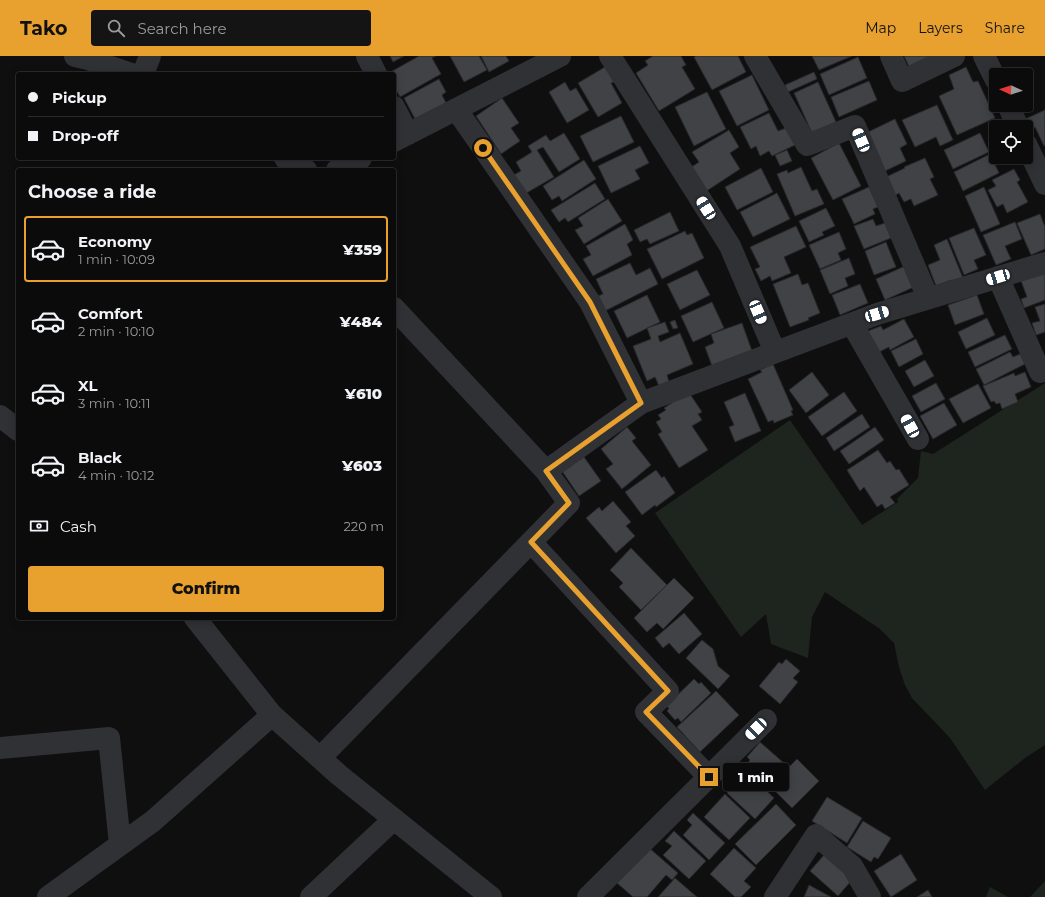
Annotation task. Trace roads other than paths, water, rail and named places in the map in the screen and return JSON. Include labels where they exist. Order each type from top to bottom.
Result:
[{"type":"street","points":[[75,56],[125,72]]},
{"type":"street","points":[[143,72],[150,56]]},
{"type":"street","points":[[367,56],[375,72]]},
{"type":"street","points":[[396,116],[401,137],[456,109],[526,64],[560,56]]},
{"type":"street","points":[[610,56],[730,246],[775,352]]},
{"type":"street","points":[[755,56],[807,145],[855,126],[928,298]]},
{"type":"street","points":[[891,56],[902,81],[954,56]]},
{"type":"street","points":[[984,56],[990,68]]},
{"type":"street","points":[[456,109],[590,302],[641,403]]},
{"type":"street","points":[[1033,159],[1045,184]]},
{"type":"street","points":[[288,160],[302,168]]},
{"type":"street","points":[[341,168],[357,160]]},
{"type":"street","points":[[546,471],[641,403],[877,314],[1045,263]]},
{"type":"street","points":[[998,277],[1040,372]]},
{"type":"street","points":[[320,758],[569,503],[546,471],[396,310]]},
{"type":"street","points":[[852,324],[918,439]]},
{"type":"street","points":[[531,542],[668,691],[646,712],[709,777]]},
{"type":"street","points":[[197,620],[272,715],[339,775],[491,897]]},
{"type":"street","points":[[48,897],[153,821],[272,715]]},
{"type":"street","points":[[588,897],[766,720]]},
{"type":"street","points":[[0,748],[109,738],[120,844]]},
{"type":"street","points":[[311,897],[394,818]]},
{"type":"street","points":[[775,897],[816,835],[852,866],[870,897]]}]
